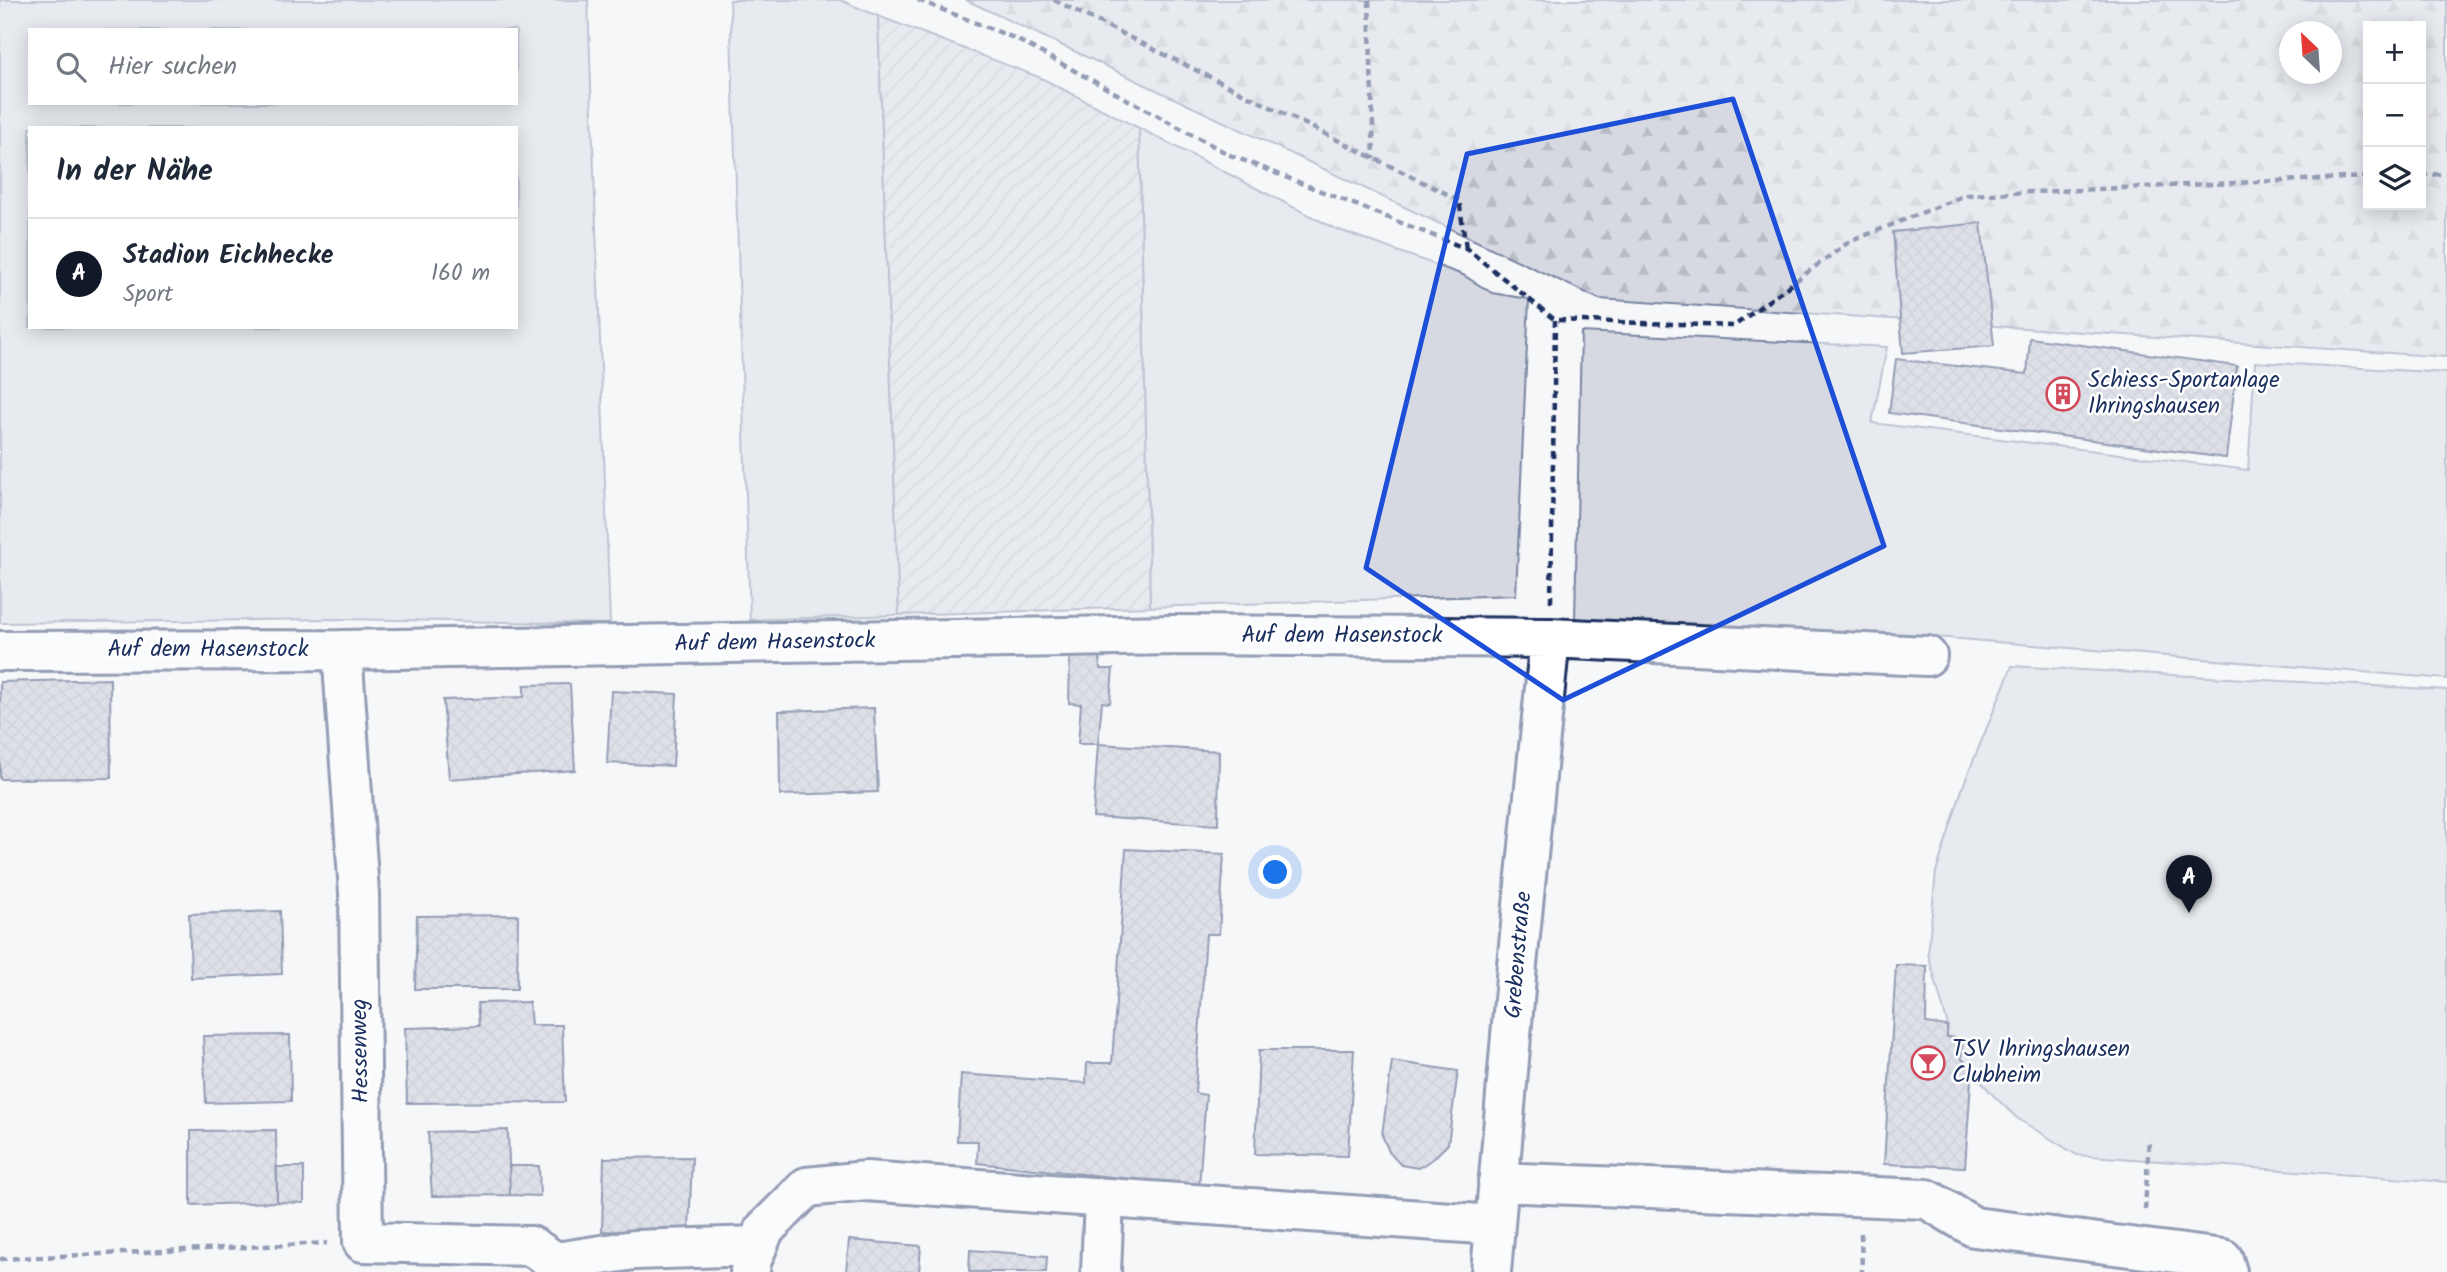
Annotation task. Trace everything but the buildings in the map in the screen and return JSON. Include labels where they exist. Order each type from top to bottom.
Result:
[{"type":"street","name":"Auf dem Hasenstock","points":[[0,651],[342,650],[1174,635],[1550,638],[1927,656]]},
{"type":"street","name":"Grebenstraße","points":[[1490,1272],[1518,951],[1550,638]]},
{"type":"street","name":"Hessenweg","points":[[342,650],[359,893],[363,1242]]},
{"type":"street","points":[[363,1242],[531,1246],[560,1267],[634,1251],[754,1259],[764,1230],[807,1187],[866,1181],[1494,1225]]},
{"type":"street","points":[[1499,1182],[1927,1199],[1974,1227],[2223,1259],[2227,1272]]},
{"type":"street","points":[[1101,1272],[1104,1198]]},
{"type":"path","points":[[918,0],[1014,38],[1230,155],[1466,249],[1555,320],[1734,326],[1849,242],[1966,195],[2363,177]]},
{"type":"path","points":[[1054,0],[1458,200],[1466,249]]},
{"type":"path","points":[[1368,0],[1374,159]]},
{"type":"path","points":[[2426,175],[2447,174]]},
{"type":"path","points":[[1550,638],[1555,320]]},
{"type":"path","points":[[2143,1248],[2149,1138]]},
{"type":"path","points":[[0,1259],[363,1242]]},
{"type":"highlighted area","points":[[1733,99],[1884,546],[1563,700],[1366,568],[1467,154]]},
{"type":"green space","points":[[0,0],[588,0],[610,624],[339,619],[0,623]]},
{"type":"green space","points":[[730,0],[840,0],[878,16],[899,615],[750,620]]},
{"type":"green space","points":[[966,0],[2447,0],[2447,357],[1599,299]]},
{"type":"green space","points":[[878,16],[1041,78],[1139,128],[1150,607],[899,615]]},
{"type":"green space","points":[[1139,128],[1334,228],[1463,275],[1492,293],[1529,299],[1516,595],[1150,607]]},
{"type":"green space","points":[[1581,332],[1887,347],[1872,423],[2248,470],[2255,362],[2447,373],[2447,679],[1898,634],[1575,620]]},
{"type":"green space","points":[[2012,666],[2447,690],[2447,1182],[2077,1155],[2018,1119],[1961,1058],[1963,1039],[1947,1036],[1948,1026],[1928,954],[1936,872],[1963,786]]},
{"type":"place","name":"Schiess-Sportanlage Ihringshausen","points":[[2063,394]]},
{"type":"place","name":"Stadion Eichhecke","points":[[2189,913]]},
{"type":"place","name":"TSV Ihringshausen Clubheim","points":[[1928,1063]]}]
